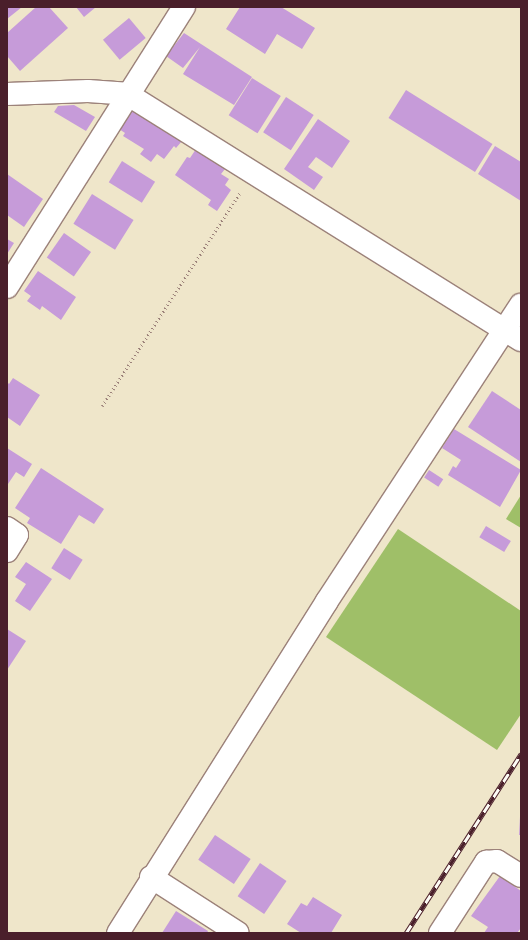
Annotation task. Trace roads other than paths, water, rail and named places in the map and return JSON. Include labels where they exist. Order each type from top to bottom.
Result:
[{"type":"street","points":[[10,274],[184,7]]},
{"type":"street","points":[[7,94],[88,91],[127,94],[513,335]]},
{"type":"street","points":[[118,933],[151,878],[327,601],[513,335],[521,305]]},
{"type":"street","points":[[7,528],[18,535],[7,551]]},
{"type":"street","points":[[440,933],[486,862],[497,860],[521,876]]},
{"type":"street","points":[[151,878],[238,933]]},
{"type":"railway","points":[[406,933],[521,754]]}]
